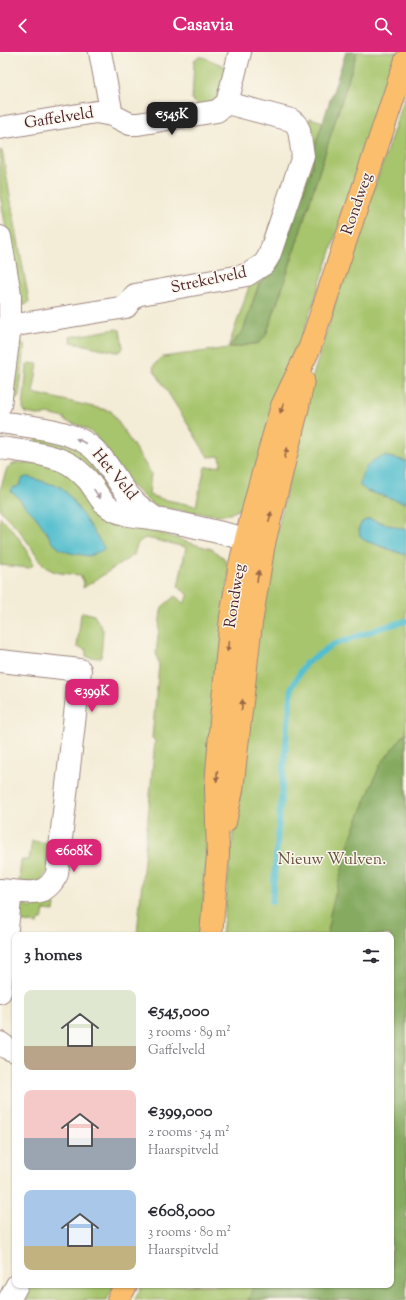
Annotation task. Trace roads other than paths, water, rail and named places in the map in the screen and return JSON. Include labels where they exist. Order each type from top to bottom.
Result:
[{"type":"main road","name":"Rondweg","points":[[211,932],[218,855],[232,790],[251,623],[255,541],[297,411],[310,347],[406,60]]},
{"type":"main road","points":[[118,1300],[124,1288]]},
{"type":"street","points":[[100,52],[112,115]]},
{"type":"street","points":[[227,103],[240,52]]},
{"type":"street","name":"Gaffelveld","points":[[0,128],[96,112],[112,115],[130,124],[138,124],[217,111],[227,103]]},
{"type":"street","name":"Strekelveld","points":[[10,326],[126,307],[135,295],[246,275],[264,264],[269,256],[303,156],[299,130],[296,124],[291,120],[227,103]]},
{"type":"street","points":[[0,237],[10,294],[10,326],[0,405]]},
{"type":"street","name":"Het Veld","points":[[0,422],[64,434],[86,443],[94,449],[106,463],[121,487],[131,499],[155,518]]},
{"type":"street","name":"Het Veld","points":[[0,448],[32,452],[55,458],[70,464],[88,481],[104,503],[112,509],[126,515],[155,518],[255,541]]},
{"type":"street","points":[[0,662],[80,670],[57,874],[53,882],[47,888],[40,891],[32,893],[5,891],[0,992]]},
{"type":"street","points":[[0,1044],[12,1050]]},
{"type":"street","points":[[10,1300],[16,1288]]},
{"type":"water","points":[[384,456],[406,461],[406,503],[367,491],[360,486],[360,481],[364,471],[370,463]]},
{"type":"water","points":[[28,477],[61,487],[72,499],[105,549],[89,556],[70,553],[60,549],[52,542],[36,517],[16,495],[12,493],[11,490],[19,486],[23,478]]},
{"type":"water","points":[[369,519],[406,530],[406,555],[366,541],[360,536],[359,528],[362,522]]},
{"type":"waterway","points":[[272,902],[292,687],[305,664],[332,645],[406,621]]},
{"type":"park label","name":"Nieuw Wulven.","points":[[332,860]]}]
